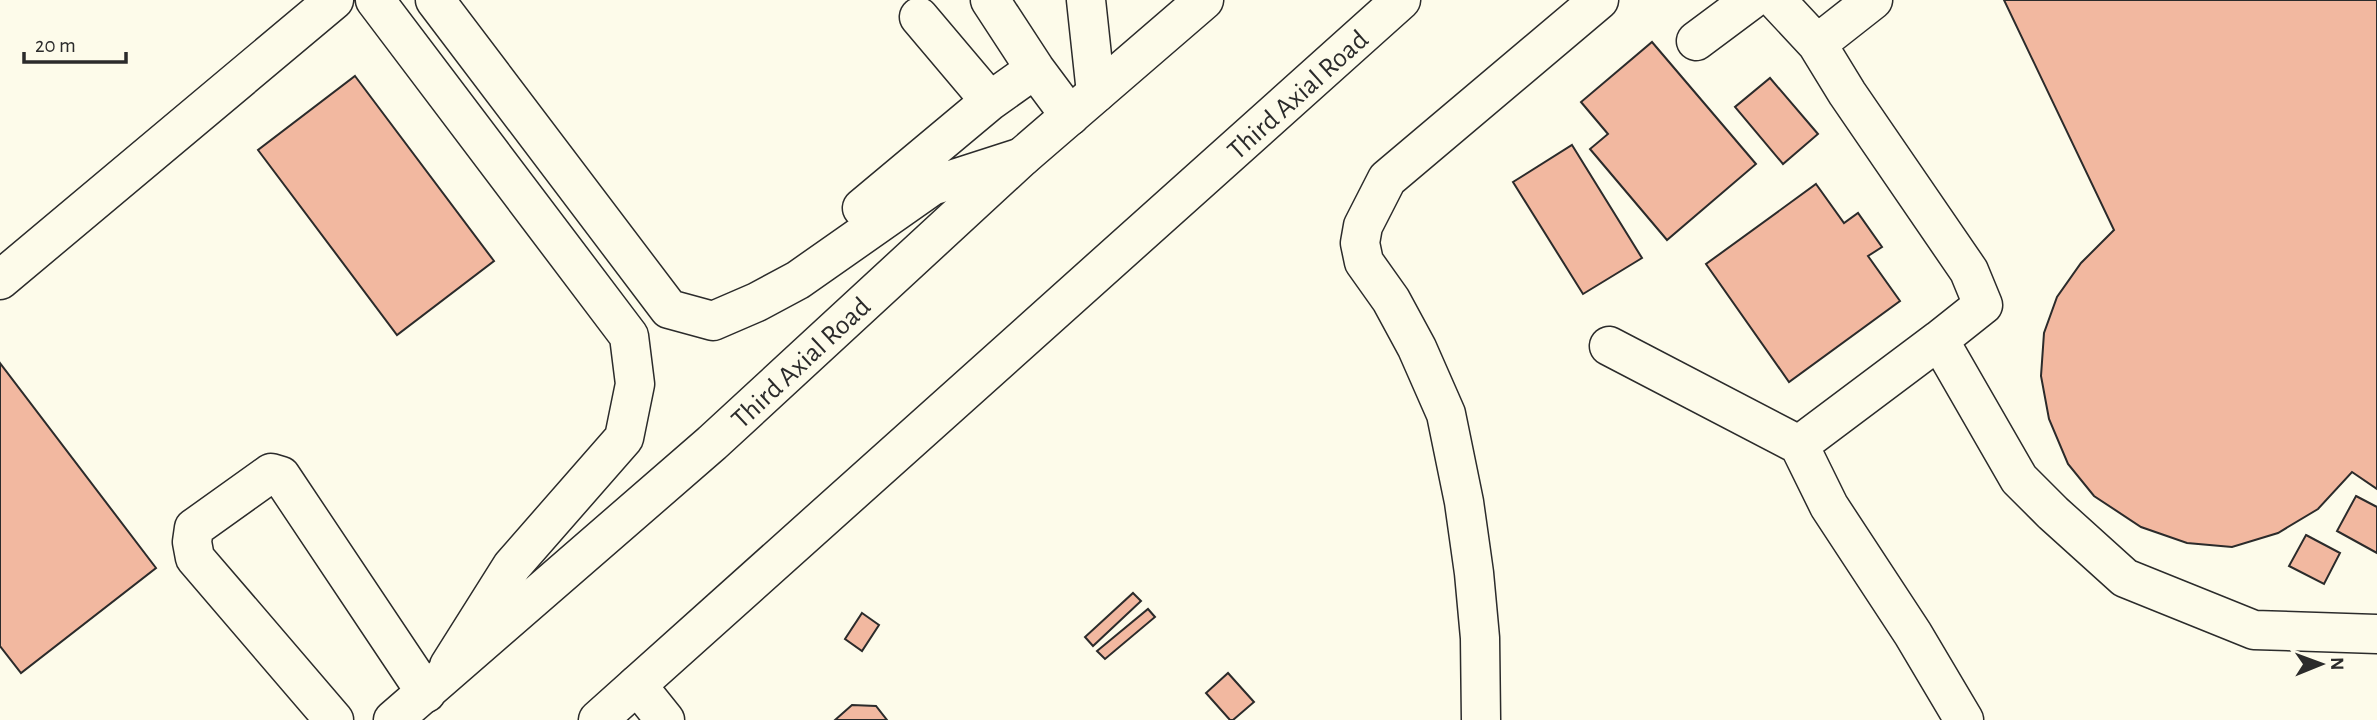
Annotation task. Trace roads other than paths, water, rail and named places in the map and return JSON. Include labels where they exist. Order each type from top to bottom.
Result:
[{"type":"main road","points":[[0,280],[334,0]]},
{"type":"main road","points":[[334,720],[195,558],[192,542],[194,528],[271,473],[281,476],[434,686],[512,566],[624,438],[635,384],[629,336],[374,0]]},
{"type":"main road","points":[[435,0],[669,309],[713,321],[798,280],[932,186],[1022,157]]},
{"type":"main road","points":[[990,0],[1035,69],[1083,105]]},
{"type":"main road","points":[[1083,105],[1086,0]]},
{"type":"main road","name":"Third Axial Road","points":[[393,720],[712,443],[1022,157],[1204,0]]},
{"type":"main road","name":"Third Axial Road","points":[[598,720],[1401,0]]},
{"type":"main road","points":[[1481,720],[1480,638],[1474,573],[1464,502],[1446,414],[1391,300],[1364,262],[1360,243],[1363,226],[1387,179],[1599,0]]},
{"type":"main road","points":[[1696,41],[1751,0]]},
{"type":"main road","points":[[1776,0],[1817,44],[1847,93],[1969,271],[1983,305],[1799,445]]},
{"type":"main road","points":[[1817,44],[1873,0]]},
{"type":"main road","points":[[919,17],[990,101]]},
{"type":"main road","points":[[859,210],[990,101],[1035,69]]},
{"type":"main road","points":[[1939,340],[2019,479],[2125,578],[2253,630],[2377,634]]},
{"type":"main road","points":[[1609,346],[1799,445],[1829,506],[1913,634],[1964,720]]},
{"type":"main road","points":[[637,685],[664,720]]}]
